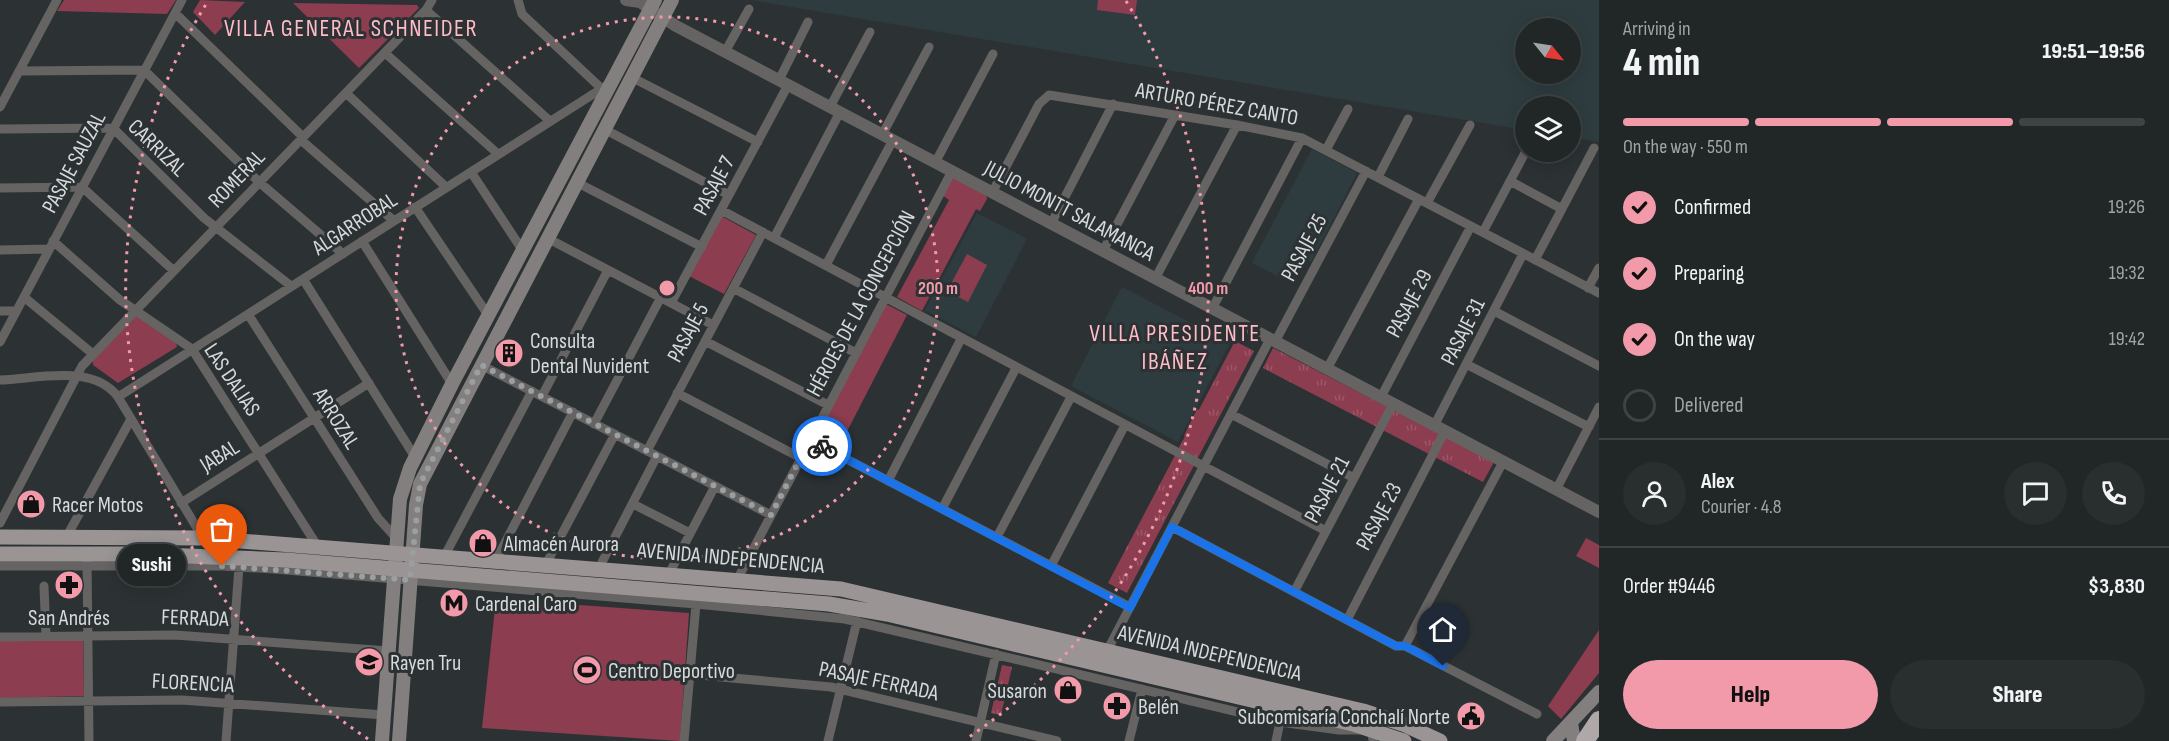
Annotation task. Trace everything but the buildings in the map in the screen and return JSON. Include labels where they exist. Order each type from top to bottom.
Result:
[{"type":"main road","points":[[399,741],[412,554],[420,484],[672,0]]},
{"type":"main road","points":[[382,741],[402,490],[452,384],[523,251],[606,85],[653,5]]},
{"type":"main road","name":"AVENIDA INDEPENDENCIA","points":[[0,537],[203,538],[318,547],[397,546],[412,554],[599,568],[858,592],[1363,711],[1403,724],[1440,741]]},
{"type":"main road","name":"AVENIDA INDEPENDENCIA","points":[[0,554],[87,559],[251,558],[395,574],[849,607],[1404,741]]},
{"type":"main road","points":[[387,666],[396,671],[404,667]]},
{"type":"main road","points":[[1553,741],[1599,693]]},
{"type":"main road","points":[[1571,723],[1574,741]]},
{"type":"street","points":[[0,107],[57,0]]},
{"type":"street","name":"PASAJE SAUZAL","points":[[0,342],[182,0]]},
{"type":"street","name":"ROMERAL","points":[[0,523],[77,377],[93,354],[385,53],[426,10],[432,0]]},
{"type":"street","points":[[518,0],[522,14],[606,85]]},
{"type":"street","name":"JULIO MONTT SALAMANCA","points":[[626,0],[653,5],[662,18],[728,48],[783,82],[835,110],[1599,512]]},
{"type":"street","points":[[728,48],[748,9]]},
{"type":"street","points":[[426,10],[550,121]]},
{"type":"street","points":[[175,13],[302,138],[394,221]]},
{"type":"street","name":"PASAJE 7","points":[[671,303],[758,142],[808,22]]},
{"type":"street","points":[[774,238],[870,32]]},
{"type":"street","points":[[826,265],[888,137],[928,47]]},
{"type":"street","points":[[385,53],[498,154]]},
{"type":"street","points":[[935,163],[993,54]]},
{"type":"street","points":[[19,72],[144,70],[259,182],[343,254]]},
{"type":"street","points":[[631,77],[758,142]]},
{"type":"street","points":[[0,83],[11,86]]},
{"type":"street","name":"ALGARROBAL","points":[[118,397],[606,85]]},
{"type":"street","points":[[345,93],[446,187]]},
{"type":"street","name":"ARTURO PÉREZ CANTO","points":[[992,193],[1043,99],[1055,95],[1113,104],[1302,138],[1599,293]]},
{"type":"street","points":[[1051,224],[1113,104]]},
{"type":"street","points":[[1326,150],[1348,109]]},
{"type":"street","points":[[1103,251],[1175,115]]},
{"type":"street","points":[[1378,177],[1408,119]]},
{"type":"street","points":[[1155,279],[1238,125]]},
{"type":"street","points":[[1327,369],[1423,201],[1470,125]]},
{"type":"street","name":"CARRIZAL","points":[[0,129],[113,129],[204,218],[291,286]]},
{"type":"street","points":[[604,129],[729,195]]},
{"type":"street","points":[[1212,309],[1302,138]]},
{"type":"street","points":[[1535,260],[1594,148]]},
{"type":"street","points":[[1483,232],[1520,162]]},
{"type":"street","name":"HÉROES DE LA CONCEPCIÓN","points":[[737,580],[951,171]]},
{"type":"street","name":"PASAJE 25","points":[[1107,651],[1231,414],[1366,171]]},
{"type":"street","points":[[471,172],[523,251]]},
{"type":"street","points":[[1510,181],[1562,208]]},
{"type":"street","points":[[576,182],[702,247]]},
{"type":"street","points":[[0,188],[82,187],[174,271]]},
{"type":"street","points":[[415,207],[488,315]]},
{"type":"street","points":[[721,210],[1326,531]]},
{"type":"street","name":"PASAJE 29","points":[[1381,397],[1471,226]]},
{"type":"street","name":"PASAJE 5","points":[[647,451],[762,232]]},
{"type":"street","points":[[547,238],[713,325]]},
{"type":"street","points":[[362,242],[452,384]]},
{"type":"street","points":[[0,250],[51,245]]},
{"type":"street","name":"LAS DALIAS","points":[[51,245],[135,310],[192,350],[318,547]]},
{"type":"street","name":"PASAJE 31","points":[[1440,428],[1467,364],[1523,254]]},
{"type":"street","points":[[1588,288],[1599,268]]},
{"type":"street","points":[[542,396],[608,270]]},
{"type":"street","points":[[303,279],[416,457]]},
{"type":"street","points":[[733,288],[856,353]]},
{"type":"street","points":[[24,297],[93,354]]},
{"type":"street","points":[[594,424],[661,297]]},
{"type":"street","points":[[0,311],[16,311]]},
{"type":"street","points":[[1494,311],[1599,366]]},
{"type":"street","name":"ARROZAL","points":[[248,314],[397,546]]},
{"type":"street","points":[[888,481],[961,339]]},
{"type":"street","points":[[705,340],[828,405]]},
{"type":"street","points":[[1467,364],[1588,427]]},
{"type":"street","points":[[481,365],[771,515]]},
{"type":"street","points":[[942,509],[1016,368]]},
{"type":"street","points":[[0,390],[3,380],[77,377],[103,383],[118,397],[203,538]]},
{"type":"street","name":"JABAL","points":[[181,503],[369,383]]},
{"type":"street","points":[[444,557],[532,391]]},
{"type":"street","points":[[677,393],[801,458]]},
{"type":"street","points":[[997,537],[1071,397]]},
{"type":"street","name":"PASAJE 21","points":[[1294,592],[1393,404]]},
{"type":"street","points":[[1556,490],[1599,407]]},
{"type":"street","points":[[496,560],[573,412]]},
{"type":"street","points":[[1231,414],[1354,478]]},
{"type":"street","points":[[67,536],[131,419]]},
{"type":"street","points":[[1051,566],[1125,426]]},
{"type":"street","name":"PASAJE 23","points":[[1347,620],[1440,428]]},
{"type":"street","points":[[546,564],[615,434]]},
{"type":"street","points":[[810,440],[1130,608]]},
{"type":"street","points":[[599,568],[657,456]]},
{"type":"street","points":[[1405,646],[1503,462]]},
{"type":"street","points":[[669,574],[715,486]]},
{"type":"street","points":[[633,504],[690,533]]},
{"type":"street","points":[[1172,527],[1396,646],[1405,646],[1537,714]]},
{"type":"street","points":[[87,559],[89,741]]},
{"type":"street","name":"AVENIDA INDEPENDENCIA","points":[[0,566],[87,559],[395,574]]},
{"type":"street","points":[[226,741],[239,567]]},
{"type":"street","name":"AVENIDA INDEPENDENCIA","points":[[411,575],[857,621],[1280,722],[1372,735]]},
{"type":"street","points":[[45,586],[46,636]]},
{"type":"street","points":[[695,741],[684,741],[696,604]]},
{"type":"street","points":[[828,741],[857,621]]},
{"type":"street","name":"FERRADA","points":[[0,637],[88,635],[234,637],[388,651]]},
{"type":"street","points":[[976,741],[996,654]]},
{"type":"street","name":"PASAJE FERRADA","points":[[689,674],[840,689],[1057,741]]},
{"type":"street","points":[[1129,741],[1142,689]]},
{"type":"street","name":"FLORENCIA","points":[[0,702],[89,700],[229,703],[384,715]]},
{"type":"street","points":[[1276,741],[1280,722]]},
{"type":"shaded area","points":[[750,0],[1599,0],[1599,142],[1581,139],[1581,96],[1515,96],[1515,128]]},
{"type":"shaded area","points":[[1312,149],[1357,173],[1311,262],[1297,254],[1283,279],[1252,263]]},
{"type":"shaded area","points":[[977,213],[1027,239],[976,337],[925,310]]},
{"type":"shaded area","points":[[1122,287],[1230,343],[1178,442],[1071,386]]},
{"type":"green space","points":[[64,0],[176,0],[167,14],[57,11]]},
{"type":"green space","points":[[200,0],[245,2],[215,35],[193,12]]},
{"type":"green space","points":[[1098,0],[1137,0],[1135,15],[1097,10]]},
{"type":"green space","points":[[293,3],[417,5],[419,8],[359,68]]},
{"type":"green space","points":[[952,178],[958,178],[986,193],[987,199],[980,211],[976,209],[922,311],[897,297],[949,200],[942,195]]},
{"type":"green space","points":[[721,216],[756,235],[724,294],[689,276]]},
{"type":"green space","points":[[967,254],[987,265],[968,302],[947,291]]},
{"type":"green space","points":[[884,303],[907,315],[839,447],[816,434]]},
{"type":"green space","points":[[138,314],[176,342],[177,347],[118,383],[93,365],[93,360]]},
{"type":"green space","points":[[1235,341],[1254,351],[1127,593],[1108,583]]},
{"type":"green space","points":[[1273,348],[1494,462],[1483,482],[1263,368]]},
{"type":"green space","points":[[1197,409],[1211,416],[1197,443],[1184,436]]},
{"type":"green space","points":[[1586,538],[1599,545],[1599,568],[1576,556]]},
{"type":"green space","name":"Centro Deportivo","points":[[496,599],[689,613],[680,741],[482,728]]},
{"type":"green space","points":[[1599,630],[1599,673],[1561,719],[1548,706]]},
{"type":"green space","points":[[83,639],[84,696],[0,698],[0,641]]},
{"type":"green space","points":[[1002,665],[1012,667],[1001,715],[991,713]]},
{"type":"way so far","points":[[222,566],[410,580],[417,494],[420,484],[481,365],[771,515],[810,440],[822,446]]},
{"type":"place","name":"Consulta Dental Nuvident","points":[[509,353]]},
{"type":"place","name":"Racer Motos","points":[[31,504]]},
{"type":"place","name":"Almacén Aurora","points":[[483,543]]},
{"type":"place","name":"Sushi","points":[[222,566]]},
{"type":"place","name":"San Andrés","points":[[69,585]]},
{"type":"place","name":"Cardenal Caro","points":[[454,603]]},
{"type":"place","name":"Rayen Tru","points":[[369,662]]},
{"type":"place","name":"Centro Deportivo","points":[[587,670]]},
{"type":"place","name":"Susaron","points":[[1068,690]]},
{"type":"place","name":"Belén","points":[[1117,706]]},
{"type":"place","name":"Subcomisaría Conchalí Norte","points":[[1471,716]]},
{"type":"district","name":"VILLA GENERAL SCHNEIDER","points":[[351,28]]},
{"type":"district","name":"VILLA PRESIDENTE IBÁÑEZ","points":[[1175,347]]},
{"type":"route","points":[[822,446],[1130,608],[1172,527],[1396,646],[1405,646],[1443,666]]}]
